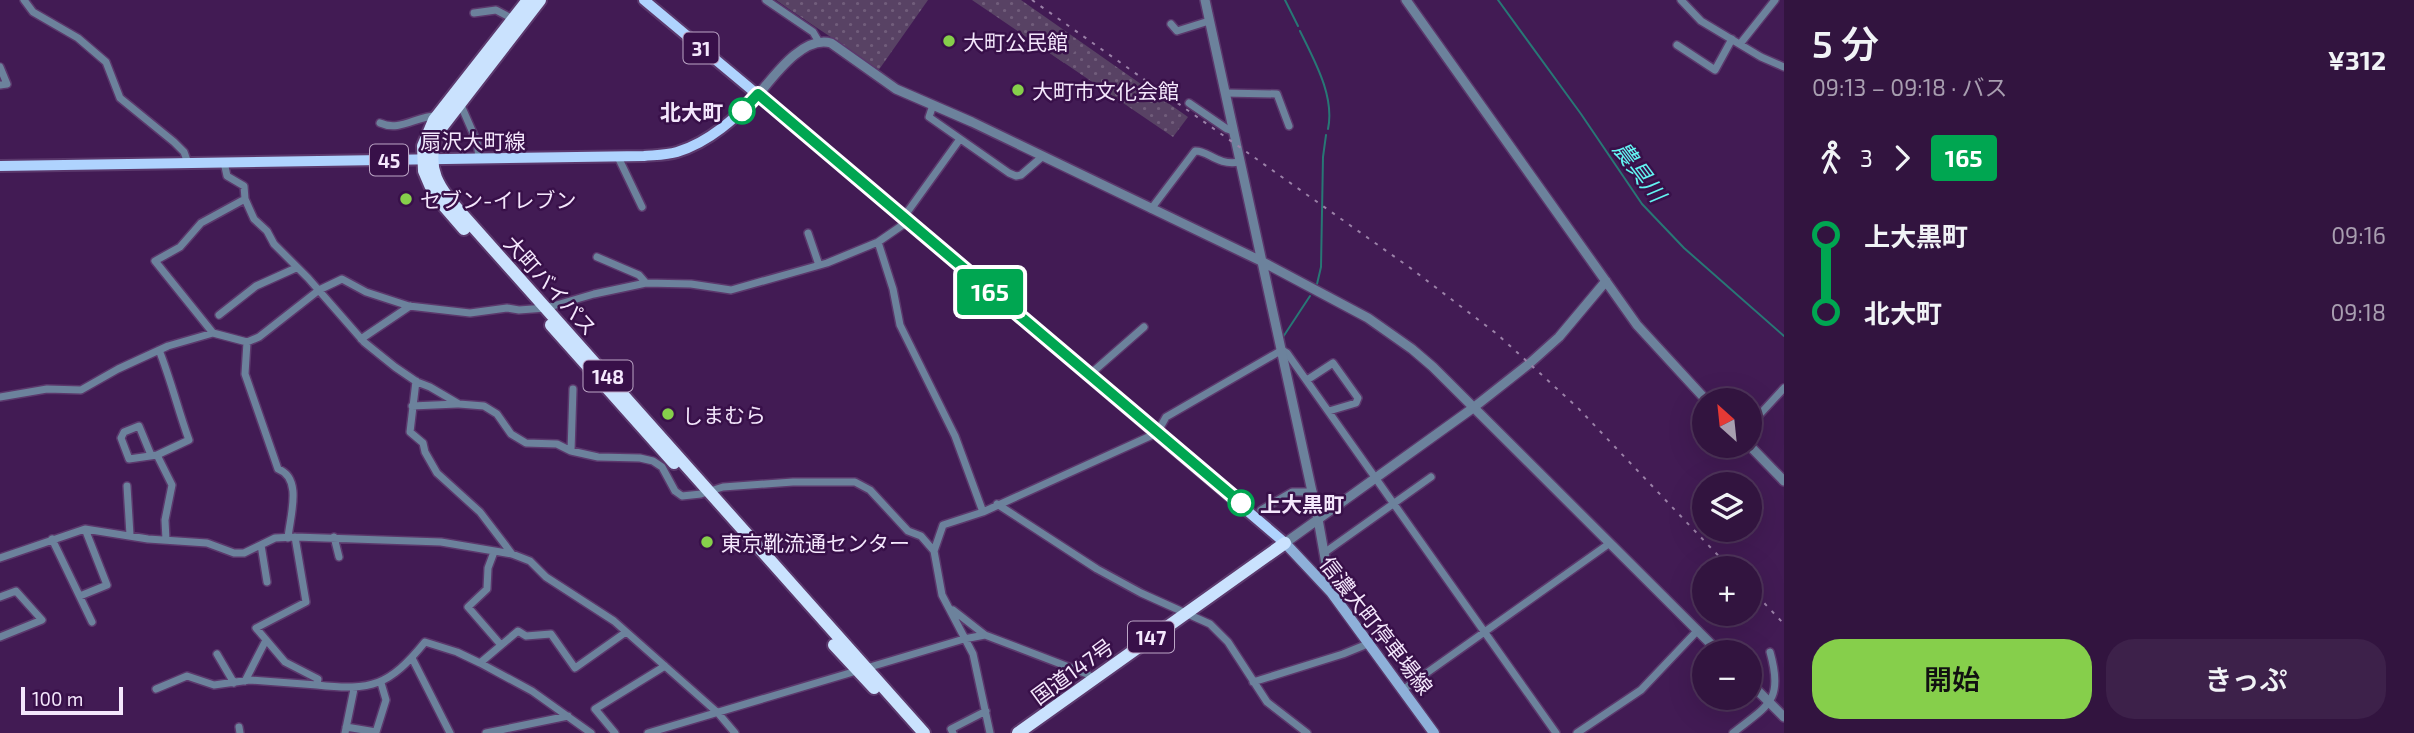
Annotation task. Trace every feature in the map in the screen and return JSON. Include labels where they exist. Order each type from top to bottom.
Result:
[{"type":"highway","points":[[427,159],[424,141],[438,116],[528,0]]},
{"type":"highway","points":[[427,159],[438,132],[459,102],[540,0]]},
{"type":"highway","name":"大町バイパス","points":[[427,159],[426,177],[438,199],[541,309],[863,670],[924,733]]},
{"type":"highway","name":"国道147号","points":[[1018,733],[1285,543]]},
{"type":"highway","name":"大町バイパス","points":[[863,670],[914,733]]},
{"type":"main road","name":"31","points":[[645,0],[1285,543]]},
{"type":"main road","name":"扇沢大町線","points":[[0,166],[618,157],[676,152],[702,142],[728,124],[758,94]]},
{"type":"main road","name":"信濃大町停車場線","points":[[1285,543],[1331,592],[1434,733]]},
{"type":"street","points":[[24,0],[33,12],[78,38],[106,62],[120,98],[174,142],[184,152],[188,163]]},
{"type":"street","points":[[766,0],[813,32],[819,42]]},
{"type":"street","points":[[1205,0],[1313,492],[1331,592]]},
{"type":"street","points":[[1681,0],[1701,21],[1784,67]]},
{"type":"street","points":[[1740,44],[1775,0]]},
{"type":"street","points":[[1411,2],[1637,325],[1695,388]]},
{"type":"street","points":[[474,13],[496,10],[513,19]]},
{"type":"street","points":[[1171,24],[1177,31],[1209,20]]},
{"type":"street","points":[[1676,45],[1715,70],[1732,39]]},
{"type":"street","points":[[758,94],[789,60],[806,48],[819,42],[831,44],[896,89],[1261,261],[1368,318],[1433,367],[1708,640]]},
{"type":"street","points":[[0,67],[7,84],[0,85]]},
{"type":"street","points":[[1225,93],[1277,94],[1289,126]]},
{"type":"street","points":[[459,102],[477,142],[479,158]]},
{"type":"street","points":[[1189,103],[1233,131]]},
{"type":"street","points":[[933,105],[929,117],[1016,176],[1021,175],[1043,156]]},
{"type":"street","points":[[380,123],[389,127],[411,123],[431,115],[438,116]]},
{"type":"street","points":[[0,397],[47,389],[81,390],[159,350],[213,333],[247,342],[259,337],[319,290],[342,279],[366,292],[411,306],[470,313],[507,308],[541,309],[646,283],[691,284],[731,290],[819,265],[878,242],[905,220],[960,139]]},
{"type":"street","points":[[1151,209],[1195,151],[1201,151],[1220,162],[1239,162]]},
{"type":"street","points":[[618,157],[642,207]]},
{"type":"street","points":[[224,162],[227,176],[244,186],[245,199],[254,219],[267,231],[282,255],[319,290],[361,339],[415,381],[459,404]]},
{"type":"street","points":[[213,333],[155,261],[180,247],[201,223],[245,199]]},
{"type":"street","points":[[808,233],[819,265]]},
{"type":"street","points":[[878,242],[893,289],[900,325],[955,436],[983,512]]},
{"type":"street","points":[[597,257],[639,275],[646,283]]},
{"type":"street","points":[[219,315],[256,286],[296,268]]},
{"type":"street","points":[[1285,543],[1473,408],[1545,351],[1606,281]]},
{"type":"street","points":[[361,339],[411,306]]},
{"type":"street","points":[[1088,376],[1144,327]]},
{"type":"street","points":[[247,342],[245,374],[256,410],[278,469],[287,472],[293,483],[292,537],[306,602],[256,628],[285,662],[318,679],[317,685]]},
{"type":"street","points":[[159,350],[190,440],[154,455],[129,459],[121,438],[124,432],[139,426],[154,455],[172,485],[165,520],[166,540]]},
{"type":"street","points":[[1282,350],[1307,380],[1556,733]]},
{"type":"street","points":[[990,733],[973,654],[942,595],[934,551],[943,525],[983,512],[1157,433],[1166,417],[1282,350]]},
{"type":"street","points":[[1307,380],[1333,363],[1358,398],[1356,404],[1329,411]]},
{"type":"street","points":[[415,381],[410,432],[423,443],[437,473],[480,512],[512,554]]},
{"type":"street","points":[[1762,412],[1784,388]]},
{"type":"street","points":[[571,451],[573,389]]},
{"type":"street","points":[[412,406],[484,406],[497,414],[511,434],[526,443],[557,444],[571,451],[598,457],[653,461],[662,467],[678,494],[682,496],[723,487],[793,482],[855,482],[870,490],[908,531],[921,536],[934,551]]},
{"type":"street","points":[[1762,458],[1784,481]]},
{"type":"street","points":[[1324,553],[1431,477]]},
{"type":"street","points":[[127,486],[130,535]]},
{"type":"street","points":[[1261,510],[1292,492],[1313,492]]},
{"type":"street","points":[[997,504],[1097,569],[1141,593],[1209,624],[1228,642],[1267,702],[1307,733]]},
{"type":"street","points":[[80,597],[107,585],[85,529]]},
{"type":"street","points":[[0,558],[85,529],[207,543],[234,553],[244,553],[275,538],[334,537],[441,542],[512,554],[530,561],[546,577],[614,621],[718,713],[735,733]]},
{"type":"street","points":[[334,537],[339,557]]},
{"type":"street","points":[[52,539],[92,622]]},
{"type":"street","points":[[1404,689],[1610,543]]},
{"type":"street","points":[[261,545],[267,582]]},
{"type":"street","points":[[494,552],[488,568],[487,589],[468,607],[501,645]]},
{"type":"street","points":[[0,597],[16,591],[42,620],[0,637]]},
{"type":"street","points":[[949,607],[985,635],[1094,679]]},
{"type":"street","points":[[1577,733],[1641,691],[1698,630]]},
{"type":"street","points":[[481,663],[518,631],[526,636],[551,634],[575,668],[626,632]]},
{"type":"street","points":[[653,732],[985,635]]},
{"type":"street","points":[[245,681],[266,640]]},
{"type":"street","points":[[156,689],[187,676],[214,685],[245,681],[354,689],[381,682],[406,665],[425,642],[481,663],[532,691],[591,733]]},
{"type":"street","points":[[1253,682],[1370,643]]},
{"type":"street","points":[[1733,733],[1770,703],[1778,688],[1770,652]]},
{"type":"street","points":[[217,654],[234,682]]},
{"type":"street","points":[[412,658],[450,733]]},
{"type":"street","points":[[615,733],[595,709],[664,666]]},
{"type":"street","points":[[354,689],[346,730],[376,732],[386,700],[381,682]]},
{"type":"street","points":[[1762,695],[1784,717]]},
{"type":"street","points":[[953,733],[951,729],[986,711]]},
{"type":"street","points":[[486,733],[517,730],[568,716]]},
{"type":"shaded area","points":[[776,0],[928,0],[878,71]]},
{"type":"shaded area","points":[[972,0],[1021,0],[1188,117],[1173,137]]},
{"type":"shaded area","points":[[1042,26],[1078,48],[1064,63],[1038,45],[1042,38],[1037,34]]},
{"type":"waterway","points":[[1285,0],[1298,26]]},
{"type":"waterway","name":"農具川","points":[[1498,0],[1642,204],[1684,248],[1784,336]]},
{"type":"waterway","points":[[1300,31],[1326,91],[1329,104],[1328,129]]},
{"type":"waterway","points":[[1317,284],[1321,267],[1323,157],[1326,135]]},
{"type":"waterway","points":[[1283,337],[1310,296]]},
{"type":"railway","points":[[1032,0],[1409,267],[1497,334],[1578,408],[1719,556]]},
{"type":"railway","points":[[1762,601],[1784,624]]},
{"type":"bus line","name":"165","points":[[742,111],[758,94],[1241,503]]},
{"type":"place","name":"大町公民館","points":[[949,41]]},
{"type":"place","name":"大町市文化会館","points":[[1018,90]]},
{"type":"place","name":"北大町","points":[[742,111]]},
{"type":"place","name":"セブン-イレブン","points":[[406,199]]},
{"type":"place","name":"しまむら","points":[[668,414]]},
{"type":"place","name":"上大黒町","points":[[1241,503]]},
{"type":"place","name":"東京靴流通センター","points":[[707,542]]}]
